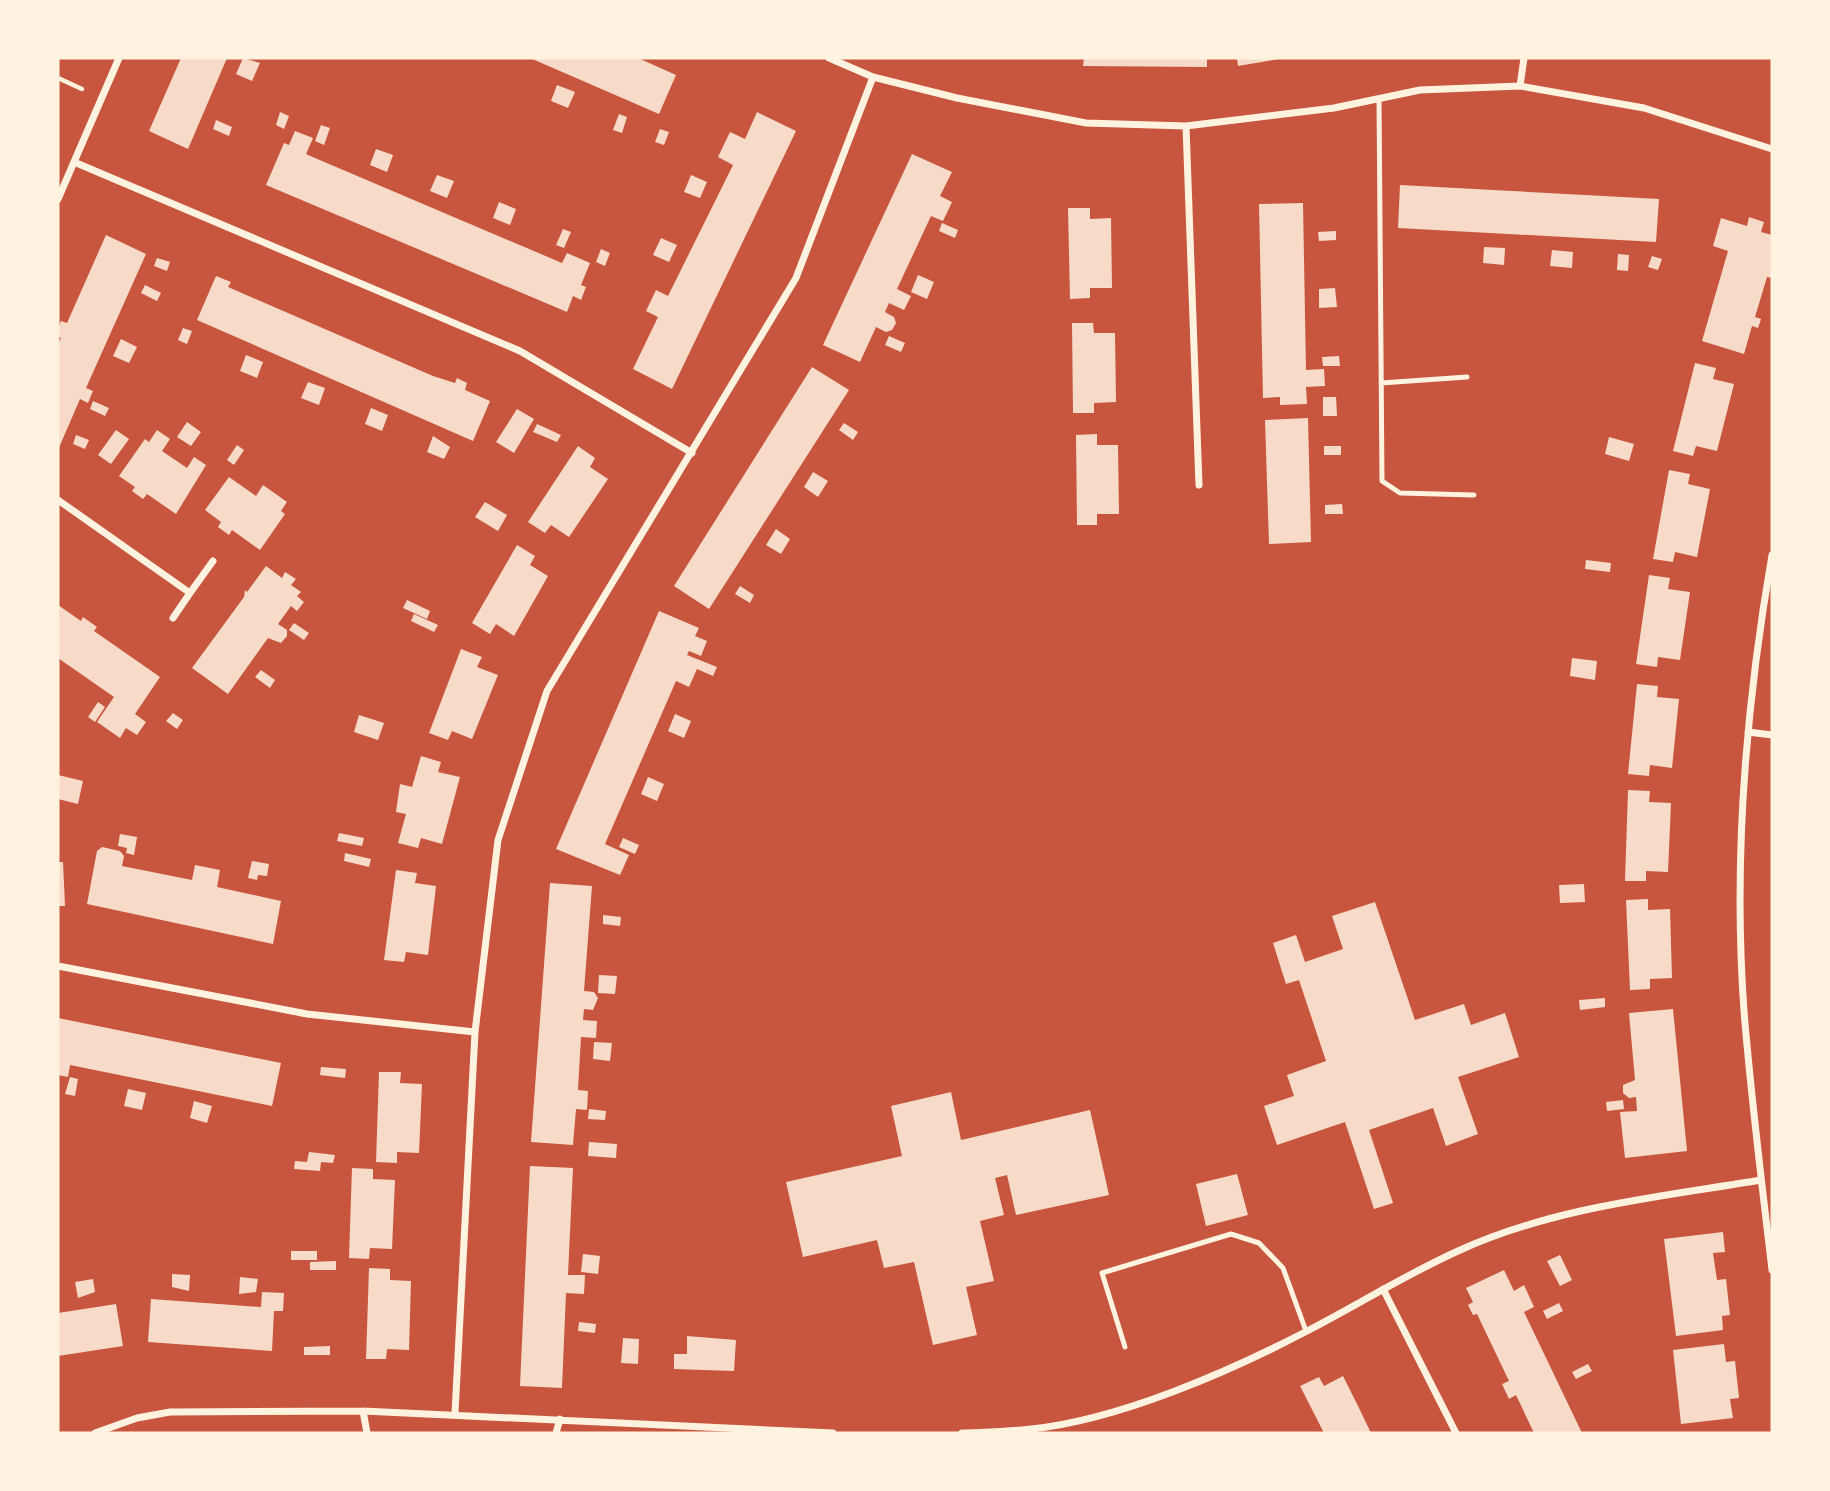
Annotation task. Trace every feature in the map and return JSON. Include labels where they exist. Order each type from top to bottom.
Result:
[{"type":"street","points":[[58,199],[119,58]]},
{"type":"street","points":[[829,58],[873,77],[957,98],[1086,123],[1186,126],[1250,121],[1420,90],[1520,86],[1644,108],[1772,149]]},
{"type":"street","points":[[1520,86],[1524,58]]},
{"type":"street","points":[[456,1413],[475,1032],[493,861],[547,691],[796,278],[873,77]]},
{"type":"street","points":[[1186,126],[1199,485]]},
{"type":"street","points":[[74,162],[520,351],[692,453]]},
{"type":"street","points":[[58,500],[190,593]]},
{"type":"street","points":[[1772,555],[1748,732],[1742,871],[1744,1009],[1772,1270]]},
{"type":"street","points":[[173,618],[214,562]]},
{"type":"street","points":[[1748,732],[1772,735]]},
{"type":"street","points":[[58,965],[307,1014],[475,1032]]},
{"type":"street","points":[[962,1433],[1033,1429],[1140,1402],[1214,1374],[1306,1331],[1460,1250],[1538,1221],[1585,1209],[1761,1180]]},
{"type":"street","points":[[1383,1289],[1456,1433]]},
{"type":"street","points":[[363,1411],[366,1433]]},
{"type":"street","points":[[95,1433],[137,1418],[170,1412],[363,1411],[456,1413],[832,1433]]},
{"type":"street","points":[[556,1433],[560,1419]]},
{"type":"lane","points":[[1379,98],[1382,481],[1400,493],[1474,495]]},
{"type":"lane","points":[[1381,383],[1467,377]]},
{"type":"lane","points":[[1125,1347],[1102,1273],[1231,1234],[1259,1243],[1283,1268],[1306,1331]]},
{"type":"building","points":[[181,58],[227,58],[188,149],[149,131]]},
{"type":"building","points":[[243,58],[260,63],[252,81],[236,74]]},
{"type":"building","points":[[530,58],[638,58],[676,75],[659,114]]},
{"type":"building","points":[[1084,58],[1207,58],[1207,67],[1083,66]]},
{"type":"building","points":[[1237,58],[1279,58],[1279,59],[1238,66]]},
{"type":"building","points":[[557,85],[575,92],[568,108],[551,101]]},
{"type":"building","points":[[280,112],[289,116],[284,129],[276,125]]},
{"type":"building","points":[[757,112],[796,131],[672,389],[633,369],[658,317],[646,311],[656,290],[668,296],[733,165],[718,157],[730,132],[745,139]]},
{"type":"building","points":[[619,114],[627,117],[622,133],[613,130]]},
{"type":"building","points":[[216,120],[232,127],[229,136],[213,129]]},
{"type":"building","points":[[321,125],[330,128],[324,145],[315,141]]},
{"type":"building","points":[[660,129],[669,132],[664,145],[655,142]]},
{"type":"building","points":[[295,131],[313,138],[306,154],[308,155],[562,263],[567,253],[590,263],[581,285],[586,287],[581,300],[573,296],[567,312],[266,185],[284,143],[289,145]]},
{"type":"building","points":[[376,149],[393,155],[387,172],[370,165]]},
{"type":"building","points":[[912,154],[952,172],[940,196],[952,202],[943,221],[931,216],[897,289],[911,296],[904,310],[889,303],[885,312],[894,317],[896,323],[892,330],[886,332],[876,327],[860,362],[823,345]]},
{"type":"building","points":[[437,175],[454,181],[447,198],[430,191]]},
{"type":"building","points":[[691,175],[707,182],[700,198],[684,192]]},
{"type":"building","points":[[1400,185],[1659,199],[1656,242],[1398,228]]},
{"type":"building","points":[[499,202],[516,209],[510,225],[493,218]]},
{"type":"building","points":[[1303,203],[1306,370],[1324,369],[1325,386],[1306,387],[1307,404],[1280,405],[1280,397],[1263,398],[1259,204]]},
{"type":"building","points":[[1068,208],[1090,208],[1090,219],[1111,218],[1112,288],[1090,288],[1090,298],[1070,299]]},
{"type":"building","points":[[1749,217],[1764,222],[1761,232],[1772,235],[1772,278],[1767,277],[1755,317],[1761,319],[1758,328],[1752,326],[1744,354],[1702,341],[1728,251],[1713,246],[1721,218],[1747,226]]},
{"type":"building","points":[[942,223],[958,230],[955,238],[939,231]]},
{"type":"building","points":[[563,229],[571,232],[564,248],[556,245]]},
{"type":"building","points":[[1336,231],[1336,240],[1319,241],[1318,232]]},
{"type":"building","points":[[106,235],[146,254],[86,388],[93,391],[88,403],[80,399],[58,450],[58,345],[61,338],[58,336],[58,328],[61,321],[67,323]]},
{"type":"building","points":[[661,238],[677,245],[669,262],[653,255]]},
{"type":"building","points":[[1484,247],[1505,248],[1504,265],[1483,263]]},
{"type":"building","points":[[601,249],[610,253],[605,266],[596,262]]},
{"type":"building","points":[[1552,250],[1573,252],[1572,268],[1550,266]]},
{"type":"building","points":[[1618,254],[1629,255],[1628,271],[1617,270]]},
{"type":"building","points":[[1652,256],[1662,259],[1658,270],[1648,267]]},
{"type":"building","points":[[157,258],[170,262],[167,271],[154,266]]},
{"type":"building","points":[[918,275],[934,282],[927,299],[911,292]]},
{"type":"building","points":[[216,276],[231,282],[228,287],[433,376],[455,383],[457,378],[467,383],[465,390],[490,401],[473,441],[197,320]]},
{"type":"building","points":[[145,285],[161,293],[157,301],[141,293]]},
{"type":"building","points":[[1335,288],[1337,307],[1319,308],[1319,289]]},
{"type":"building","points":[[1072,323],[1093,323],[1094,333],[1115,333],[1116,402],[1094,403],[1094,413],[1073,413]]},
{"type":"building","points":[[183,328],[192,331],[187,344],[178,340]]},
{"type":"building","points":[[889,336],[905,343],[901,352],[885,345]]},
{"type":"building","points":[[121,339],[137,347],[129,363],[113,356]]},
{"type":"building","points":[[246,355],[263,362],[257,378],[240,371]]},
{"type":"building","points":[[1339,356],[1340,366],[1323,366],[1322,357]]},
{"type":"building","points":[[1695,363],[1716,368],[1713,379],[1734,384],[1717,451],[1696,446],[1693,456],[1673,451]]},
{"type":"building","points":[[812,367],[849,390],[709,609],[674,586]]},
{"type":"building","points":[[308,382],[325,388],[319,405],[301,398]]},
{"type":"building","points":[[1323,397],[1336,397],[1337,416],[1323,416]]},
{"type":"building","points":[[93,401],[109,408],[105,416],[90,409]]},
{"type":"building","points":[[371,408],[388,415],[382,431],[365,424]]},
{"type":"building","points":[[517,409],[534,419],[514,453],[496,442]]},
{"type":"building","points":[[1308,418],[1311,542],[1269,544],[1265,420]]},
{"type":"building","points":[[187,422],[201,432],[191,446],[177,437]]},
{"type":"building","points":[[844,423],[858,432],[853,440],[839,430]]},
{"type":"building","points":[[537,424],[561,435],[557,442],[533,432]]},
{"type":"building","points":[[116,430],[129,439],[111,464],[98,455]]},
{"type":"building","points":[[157,430],[170,439],[162,451],[187,468],[194,457],[206,465],[176,514],[147,494],[143,499],[132,491],[135,487],[119,476],[145,439],[149,442]]},
{"type":"building","points":[[1097,434],[1097,445],[1118,445],[1119,514],[1097,514],[1097,525],[1077,525],[1076,435]]},
{"type":"building","points":[[76,435],[89,440],[85,449],[73,444]]},
{"type":"building","points":[[433,436],[450,447],[444,459],[427,452]]},
{"type":"building","points":[[1609,437],[1634,444],[1629,461],[1605,454]]},
{"type":"building","points":[[237,445],[244,450],[234,465],[227,460]]},
{"type":"building","points":[[578,446],[595,458],[590,467],[608,479],[569,537],[551,525],[545,533],[528,522]]},
{"type":"building","points":[[1324,446],[1341,446],[1341,455],[1324,455]]},
{"type":"building","points":[[1669,470],[1690,474],[1688,484],[1710,489],[1697,557],[1675,552],[1673,562],[1653,559]]},
{"type":"building","points":[[813,472],[828,481],[818,497],[804,487]]},
{"type":"building","points":[[229,477],[256,496],[263,485],[287,502],[281,511],[285,514],[260,550],[232,530],[229,535],[218,527],[221,522],[205,510]]},
{"type":"building","points":[[485,502],[507,515],[498,531],[475,517]]},
{"type":"building","points":[[1342,504],[1343,514],[1325,514],[1325,505]]},
{"type":"building","points":[[776,529],[790,539],[781,554],[766,545]]},
{"type":"building","points":[[517,545],[535,556],[530,565],[548,576],[514,636],[496,624],[490,634],[472,623]]},
{"type":"building","points":[[1586,560],[1611,563],[1610,572],[1585,569]]},
{"type":"building","points":[[266,566],[282,578],[285,572],[296,579],[291,585],[301,592],[297,596],[304,602],[297,611],[291,606],[278,624],[287,630],[287,636],[281,643],[268,638],[228,694],[192,668],[244,597],[245,590],[247,592]]},
{"type":"building","points":[[1649,575],[1670,578],[1668,589],[1690,592],[1680,660],[1658,657],[1657,667],[1636,664]]},
{"type":"building","points":[[740,586],[754,595],[750,603],[735,594]]},
{"type":"building","points":[[407,600],[430,611],[427,619],[403,608]]},
{"type":"building","points":[[58,605],[81,621],[83,617],[97,627],[94,631],[160,677],[135,714],[146,722],[137,735],[126,728],[120,738],[97,722],[114,697],[58,658]]},
{"type":"building","points":[[659,611],[699,628],[695,636],[707,641],[701,656],[689,651],[687,655],[717,667],[713,676],[697,669],[689,687],[676,681],[605,844],[629,855],[620,875],[556,849]]},
{"type":"building","points":[[414,614],[438,625],[434,632],[411,621]]},
{"type":"building","points":[[294,623],[309,633],[304,640],[289,630]]},
{"type":"building","points":[[461,649],[482,657],[477,667],[498,675],[472,739],[452,731],[448,740],[429,733]]},
{"type":"building","points":[[1572,658],[1597,661],[1595,680],[1570,676]]},
{"type":"building","points":[[261,670],[275,680],[270,688],[255,677]]},
{"type":"building","points":[[1637,684],[1658,686],[1657,697],[1679,699],[1672,768],[1650,765],[1649,776],[1628,774]]},
{"type":"building","points":[[98,702],[105,707],[95,722],[88,717]]},
{"type":"building","points":[[173,713],[183,720],[177,729],[166,721]]},
{"type":"building","points":[[675,714],[691,721],[684,738],[668,731]]},
{"type":"building","points":[[359,715],[384,723],[378,740],[354,732]]},
{"type":"building","points":[[421,756],[441,762],[438,772],[460,777],[442,844],[421,838],[418,848],[398,843],[406,814],[396,812],[400,784],[412,787]]},
{"type":"building","points":[[58,775],[83,781],[78,804],[58,799]]},
{"type":"building","points":[[648,777],[664,784],[657,801],[641,794]]},
{"type":"building","points":[[1628,790],[1650,791],[1649,802],[1671,803],[1668,872],[1646,871],[1646,881],[1625,881]]},
{"type":"building","points":[[339,833],[364,838],[362,846],[337,841]]},
{"type":"building","points":[[120,834],[137,837],[134,855],[126,853],[127,848],[118,846]]},
{"type":"building","points":[[623,838],[639,845],[635,854],[619,847]]},
{"type":"building","points":[[102,847],[120,851],[124,856],[122,866],[192,880],[195,865],[220,870],[217,887],[281,901],[273,944],[87,904],[97,851]]},
{"type":"building","points":[[345,853],[371,859],[369,867],[344,861]]},
{"type":"building","points":[[252,861],[269,864],[267,876],[258,875],[257,880],[248,878]]},
{"type":"building","points":[[58,862],[63,862],[65,906],[58,906]]},
{"type":"building","points":[[396,870],[417,873],[415,883],[436,886],[428,955],[406,952],[404,962],[384,960]]},
{"type":"building","points":[[550,883],[592,886],[584,991],[594,992],[598,998],[593,1010],[584,1009],[583,1020],[597,1021],[596,1038],[581,1037],[578,1090],[588,1091],[587,1110],[576,1109],[573,1145],[531,1142]]},
{"type":"building","points":[[1584,884],[1585,902],[1560,903],[1559,885]]},
{"type":"building","points":[[1648,899],[1648,910],[1670,909],[1672,978],[1650,979],[1650,989],[1630,990],[1626,900]]},
{"type":"building","points":[[1375,902],[1415,1020],[1464,1004],[1471,1025],[1505,1013],[1519,1057],[1458,1077],[1478,1134],[1446,1146],[1433,1108],[1369,1130],[1393,1203],[1374,1209],[1345,1122],[1277,1145],[1264,1106],[1294,1096],[1287,1075],[1326,1061],[1299,980],[1286,984],[1273,943],[1296,935],[1305,962],[1343,949],[1332,916]]},
{"type":"building","points":[[603,915],[621,917],[620,926],[603,924]]},
{"type":"building","points":[[599,975],[617,976],[615,994],[598,993]]},
{"type":"building","points":[[1605,998],[1605,1007],[1580,1010],[1579,1000]]},
{"type":"building","points":[[1673,1009],[1687,1151],[1625,1158],[1620,1112],[1637,1111],[1636,1097],[1629,1098],[1623,1093],[1623,1085],[1635,1080],[1629,1013]]},
{"type":"building","points":[[58,1018],[281,1063],[272,1106],[70,1065],[68,1077],[58,1075]]},
{"type":"building","points":[[594,1042],[612,1043],[610,1061],[593,1059]]},
{"type":"building","points":[[321,1067],[346,1069],[345,1078],[320,1075]]},
{"type":"building","points":[[379,1072],[401,1072],[400,1083],[422,1084],[419,1153],[397,1152],[397,1163],[376,1162]]},
{"type":"building","points":[[70,1077],[78,1079],[75,1096],[65,1094]]},
{"type":"building","points":[[128,1089],[146,1093],[142,1110],[124,1106]]},
{"type":"building","points":[[951,1092],[961,1140],[1090,1110],[1109,1195],[1016,1215],[1007,1175],[995,1178],[1004,1215],[980,1221],[994,1281],[966,1287],[977,1335],[933,1345],[914,1262],[884,1268],[877,1240],[803,1257],[786,1182],[902,1156],[891,1106]]},
{"type":"building","points":[[1623,1100],[1624,1109],[1607,1111],[1606,1102]]},
{"type":"building","points":[[194,1101],[212,1106],[207,1123],[190,1118]]},
{"type":"building","points":[[589,1109],[606,1111],[605,1120],[588,1119]]},
{"type":"building","points":[[589,1142],[617,1144],[616,1158],[588,1156]]},
{"type":"building","points":[[309,1152],[335,1155],[333,1163],[321,1162],[320,1171],[294,1169],[295,1161],[307,1162]]},
{"type":"building","points":[[530,1166],[573,1168],[568,1275],[585,1275],[584,1294],[566,1293],[562,1388],[520,1386]]},
{"type":"building","points":[[352,1168],[373,1169],[373,1179],[395,1180],[392,1249],[370,1248],[369,1259],[349,1258]]},
{"type":"building","points":[[1237,1174],[1248,1215],[1206,1226],[1196,1184]]},
{"type":"building","points":[[1723,1232],[1725,1252],[1713,1253],[1717,1280],[1726,1279],[1730,1315],[1722,1316],[1723,1330],[1676,1336],[1664,1239]]},
{"type":"building","points":[[291,1251],[317,1251],[317,1260],[291,1260]]},
{"type":"building","points":[[583,1254],[600,1256],[598,1274],[581,1272]]},
{"type":"building","points":[[1560,1255],[1572,1280],[1560,1286],[1547,1261]]},
{"type":"building","points":[[336,1261],[336,1270],[310,1270],[310,1262]]},
{"type":"building","points":[[369,1268],[390,1269],[390,1280],[411,1281],[409,1350],[387,1349],[386,1359],[366,1359]]},
{"type":"building","points":[[1504,1270],[1514,1291],[1524,1285],[1534,1307],[1524,1312],[1582,1433],[1534,1433],[1516,1395],[1509,1399],[1502,1384],[1509,1381],[1477,1314],[1473,1315],[1468,1305],[1473,1302],[1466,1288]]},
{"type":"building","points":[[172,1274],[190,1275],[189,1291],[172,1287]]},
{"type":"building","points":[[240,1277],[258,1279],[256,1292],[239,1294]]},
{"type":"building","points":[[93,1279],[95,1292],[78,1298],[75,1282]]},
{"type":"building","points":[[262,1292],[284,1293],[283,1311],[274,1311],[272,1351],[148,1342],[151,1299],[261,1307]]},
{"type":"building","points":[[1559,1303],[1563,1311],[1547,1319],[1543,1311]]},
{"type":"building","points":[[116,1304],[123,1346],[58,1356],[58,1313]]},
{"type":"building","points":[[579,1322],[596,1324],[595,1333],[578,1331]]},
{"type":"building","points":[[687,1336],[736,1340],[734,1371],[674,1369],[674,1354],[687,1354]]},
{"type":"building","points":[[623,1338],[639,1339],[638,1364],[621,1363]]},
{"type":"building","points":[[1724,1344],[1726,1362],[1735,1361],[1739,1398],[1730,1399],[1733,1418],[1681,1424],[1673,1350]]},
{"type":"building","points":[[330,1346],[330,1355],[304,1355],[304,1347]]},
{"type":"building","points":[[1588,1364],[1592,1371],[1576,1379],[1572,1372]]},
{"type":"building","points":[[1343,1376],[1371,1433],[1324,1433],[1300,1386],[1319,1377],[1324,1386]]}]
